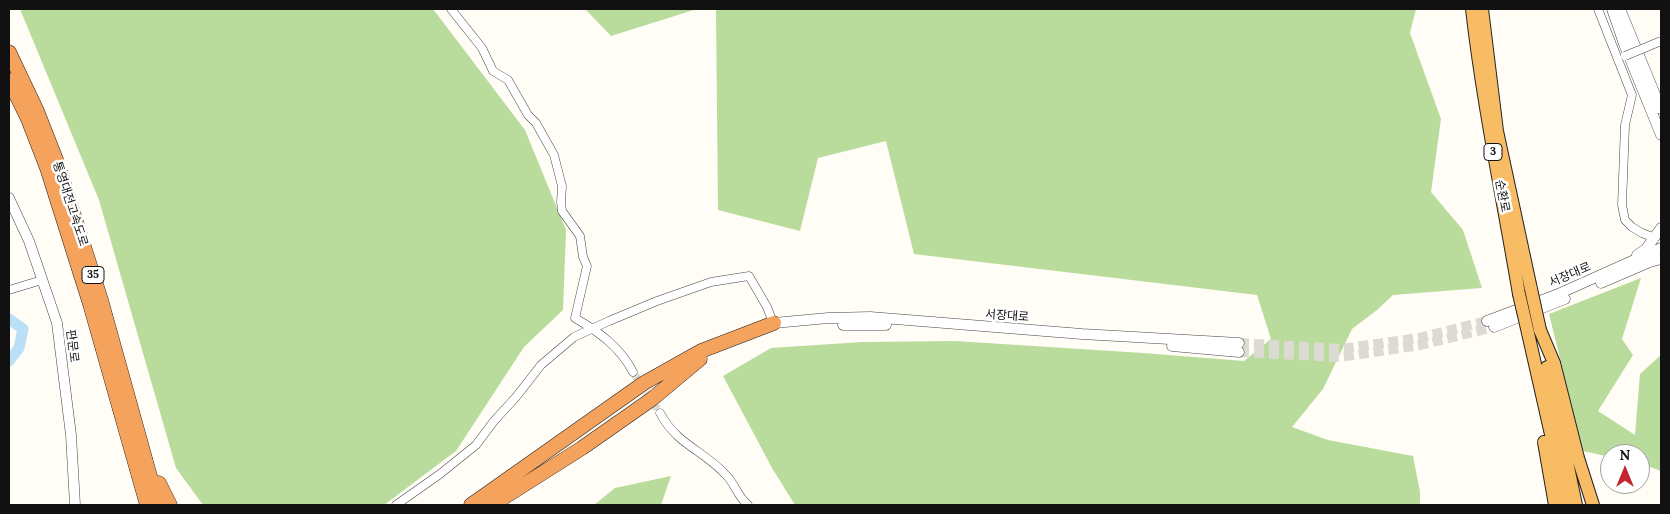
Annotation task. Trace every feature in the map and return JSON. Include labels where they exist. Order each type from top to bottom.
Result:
[{"type":"highway","name":"순환로","points":[[1472,9],[1488,128],[1525,292]]},
{"type":"highway","name":"순환로","points":[[1482,9],[1497,131],[1525,292]]},
{"type":"highway","name":"통영대전고속도로","points":[[9,52],[37,111],[57,162],[100,300],[158,505]]},
{"type":"highway","name":"통영대전고속도로","points":[[9,80],[28,119],[47,168],[90,304],[147,505]]},
{"type":"highway","name":"3","points":[[1525,292],[1576,505]]},
{"type":"highway","points":[[471,505],[644,383],[700,351],[774,326]]},
{"type":"highway","points":[[492,505],[582,448],[652,399],[703,356],[774,326]]},
{"type":"highway","name":"3","points":[[1534,332],[1567,505]]},
{"type":"highway","points":[[1534,332],[1537,402],[1555,505]]},
{"type":"highway","points":[[1534,332],[1554,363],[1578,458],[1593,505]]},
{"type":"highway","points":[[141,441],[170,505]]},
{"type":"street","points":[[451,9],[482,48],[493,71],[508,80],[554,155],[562,186],[562,211],[580,236],[583,257],[587,266],[574,318],[593,328],[616,347],[626,358],[634,372]]},
{"type":"street","points":[[1598,9],[1621,58],[1632,95],[1625,125],[1622,204],[1625,220],[1632,228],[1642,233],[1659,237]]},
{"type":"street","points":[[1612,9],[1624,44],[1661,135]]},
{"type":"street","points":[[1620,9],[1661,109]]},
{"type":"street","points":[[1621,58],[1661,41]]},
{"type":"street","name":"판문로","points":[[9,198],[29,241],[57,323],[71,435],[75,505]]},
{"type":"street","points":[[1615,269],[1646,249],[1659,237],[1661,228]]},
{"type":"street","name":"서장대로","points":[[1661,248],[1490,324],[1558,302],[1661,259]]},
{"type":"street","points":[[1627,272],[1661,266]]},
{"type":"street","points":[[396,505],[476,445],[541,365],[574,338],[593,328],[657,301],[711,282],[749,276],[767,307],[774,326]]},
{"type":"street","points":[[9,290],[42,280]]},
{"type":"street","name":"서장대로","points":[[774,326],[872,324],[1239,348]]},
{"type":"street","points":[[660,413],[674,434],[713,462],[726,474],[739,497],[748,505]]},
{"type":"green space","points":[[20,9],[433,9],[525,130],[566,230],[563,310],[524,347],[456,451],[384,505],[203,505],[176,468],[99,200]]},
{"type":"green space","points":[[585,9],[697,9],[611,36]]},
{"type":"green space","points":[[716,9],[1416,9],[1410,33],[1441,119],[1431,192],[1463,230],[1482,288],[1393,295],[1352,329],[1323,389],[1292,427],[1328,440],[1413,456],[1420,492],[1420,505],[795,505],[772,468],[723,376],[771,348],[862,342],[955,341],[1244,361],[1271,339],[1257,295],[914,254],[886,141],[818,158],[800,231],[718,210]]},
{"type":"green space","points":[[1641,278],[1622,339],[1633,355],[1598,411],[1635,435],[1640,374],[1661,355],[1661,471],[1650,467],[1650,444],[1600,444],[1600,455],[1583,451],[1549,314]]},
{"type":"green space","points":[[671,476],[661,505],[594,505],[615,488]]},
{"type":"waterway","points":[[9,319],[23,329],[19,348],[9,361]]},
{"type":"tunnel","points":[[1239,343],[1340,349],[1419,338],[1487,321]]},
{"type":"tunnel","points":[[1239,352],[1340,357],[1420,345],[1494,327]]},
{"type":"tunnel","points":[[633,372],[660,413]]}]
